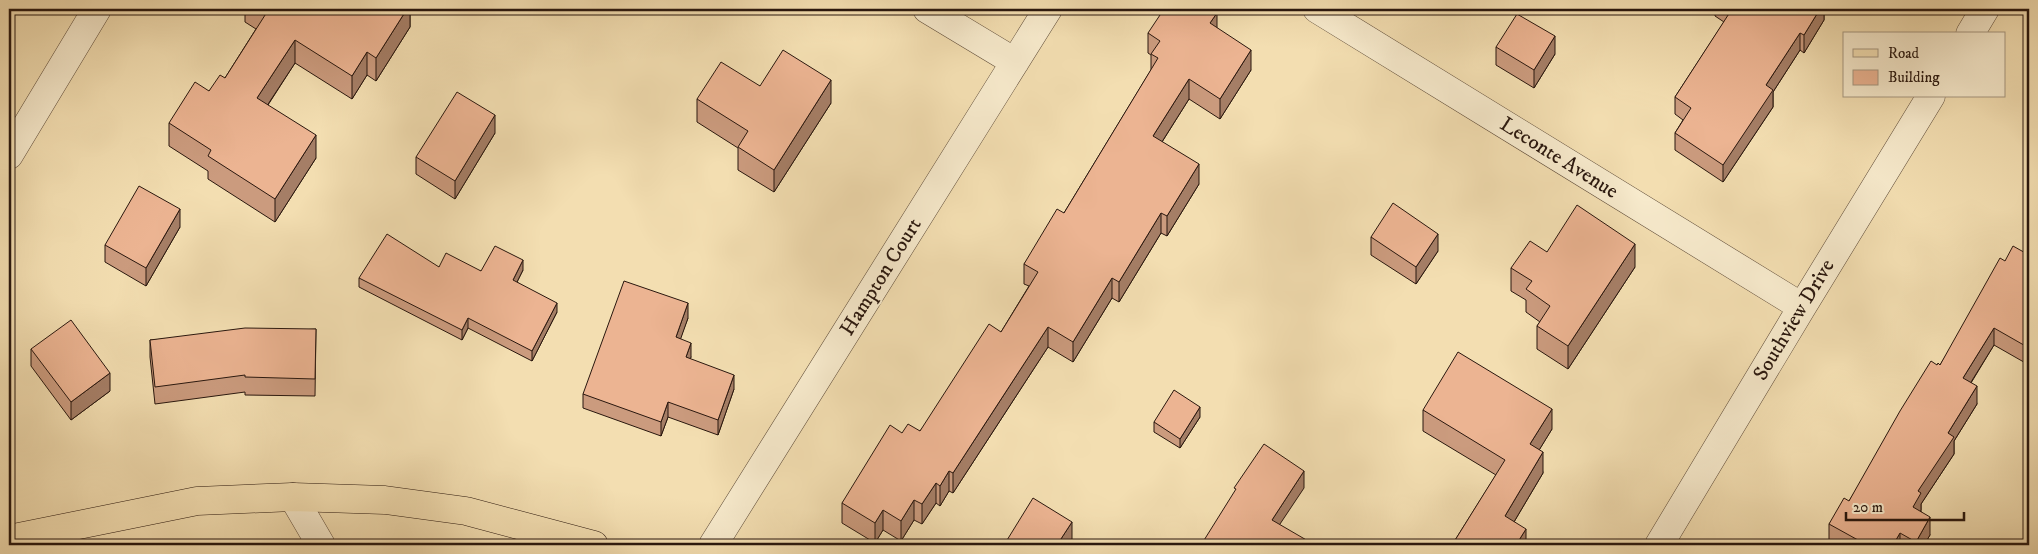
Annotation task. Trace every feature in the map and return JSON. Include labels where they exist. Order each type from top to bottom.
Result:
[{"type":"main road","points":[[9,539],[60,537],[197,501],[293,497],[385,500],[466,511],[594,545]]},
{"type":"street","points":[[9,155],[97,9]]},
{"type":"street","points":[[927,9],[1015,62]]},
{"type":"street","name":"Hampton Court","points":[[713,545],[1048,9]]},
{"type":"street","name":"Leconte Avenue","points":[[1316,9],[1802,307]]},
{"type":"street","points":[[1971,32],[1985,9]]},
{"type":"street","name":"Southview Drive","points":[[1659,545],[1931,98]]},
{"type":"street","points":[[293,497],[321,545]]},
{"type":"building","points":[[261,9],[407,9],[376,58],[367,52],[352,76],[295,40],[257,98],[316,135],[275,199],[208,156],[211,150],[169,123],[195,82],[209,91],[220,75],[225,78],[267,12]]},
{"type":"building","points":[[1164,9],[1211,9],[1217,13],[1210,23],[1251,50],[1220,99],[1189,79],[1153,136],[1199,164],[1167,216],[1161,213],[1119,282],[1112,278],[1073,342],[1048,327],[953,473],[949,471],[940,486],[936,483],[922,504],[914,500],[901,521],[883,510],[875,523],[842,503],[890,425],[902,433],[908,424],[920,431],[989,324],[1001,332],[1038,272],[1024,264],[1057,209],[1064,213],[1158,58],[1151,54],[1160,41],[1148,33]]},
{"type":"building","points":[[1732,9],[1820,9],[1804,35],[1800,33],[1766,85],[1773,90],[1723,165],[1675,133],[1691,108],[1675,97]]},
{"type":"building","points":[[1517,14],[1555,36],[1534,70],[1496,47]]},
{"type":"building","points":[[783,50],[831,80],[774,170],[738,147],[748,131],[697,99],[721,62],[760,86]]},
{"type":"building","points":[[457,92],[495,115],[455,181],[416,157]]},
{"type":"building","points":[[139,186],[180,209],[146,268],[105,245]]},
{"type":"building","points":[[1393,203],[1438,234],[1416,267],[1371,237]]},
{"type":"building","points":[[1577,205],[1635,244],[1568,346],[1537,326],[1550,306],[1526,289],[1532,281],[1511,268],[1530,241],[1547,252]]},
{"type":"building","points":[[387,234],[439,267],[446,253],[481,271],[495,246],[523,260],[513,280],[557,303],[532,351],[468,318],[462,330],[359,278]]},
{"type":"building","points":[[2013,246],[2029,255],[2029,348],[1994,328],[1963,378],[1977,386],[1948,433],[1954,437],[1918,491],[1921,493],[1913,507],[1930,517],[1916,542],[1900,533],[1893,545],[1867,545],[1829,524],[1844,498],[1849,501],[1931,361],[1940,365],[2000,258],[2005,261]]},
{"type":"building","points":[[624,281],[688,303],[676,337],[691,343],[686,357],[734,375],[718,420],[668,402],[661,422],[583,394]]},
{"type":"building","points":[[71,320],[110,373],[71,402],[31,349]]},
{"type":"building","points":[[245,328],[316,329],[315,379],[245,377],[245,375],[155,387],[150,340]]},
{"type":"building","points":[[1458,352],[1552,409],[1530,444],[1543,452],[1505,516],[1526,529],[1516,545],[1452,545],[1505,460],[1423,410]]},
{"type":"building","points":[[1174,390],[1200,407],[1180,439],[1154,422]]},
{"type":"building","points":[[1264,444],[1304,471],[1272,520],[1315,545],[1201,545],[1236,489],[1234,488]]},
{"type":"building","points":[[1033,498],[1072,522],[1057,545],[1004,545]]}]
